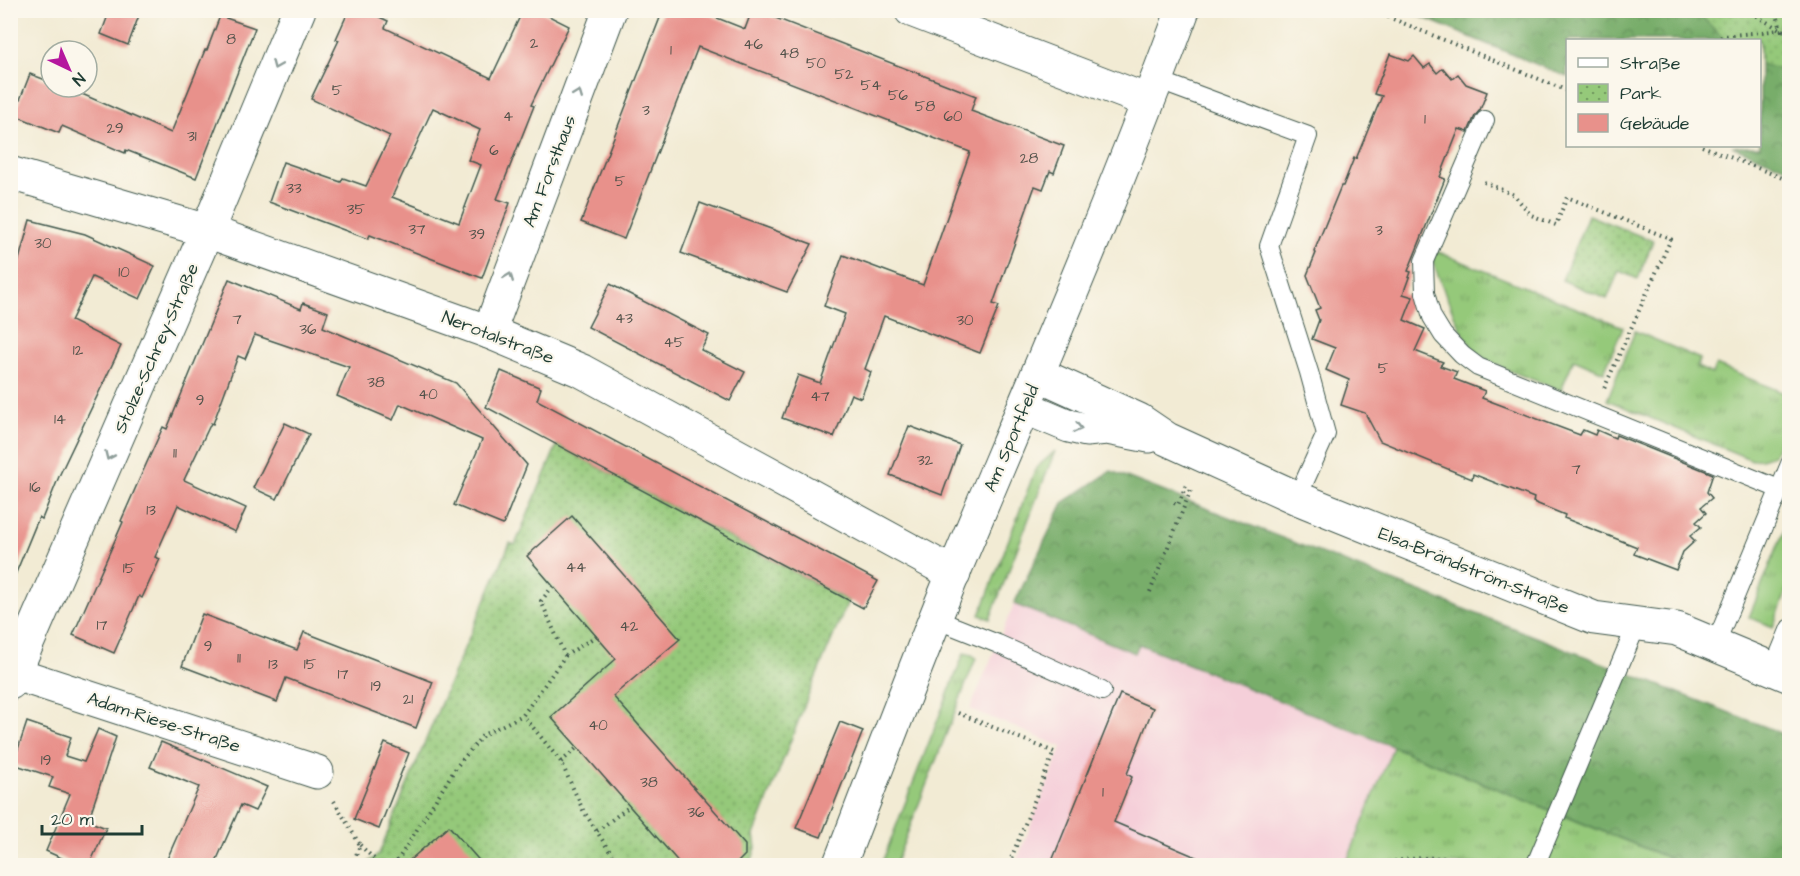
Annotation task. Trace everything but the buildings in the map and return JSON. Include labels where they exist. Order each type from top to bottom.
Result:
[{"type":"street","name":"Stolze-Schrey-Straße","points":[[12,676],[207,231],[299,10]]},
{"type":"street","name":"Am Forsthaus","points":[[489,332],[610,10]]},
{"type":"street","points":[[910,10],[947,17],[1153,91]]},
{"type":"street","name":"Am Sportfeld","points":[[839,866],[954,574],[1069,301],[1183,10]]},
{"type":"street","name":"Nerotalstraße","points":[[10,173],[207,231],[489,332],[582,371],[954,574]]},
{"type":"street","name":"Elsa-Brändström-Straße","points":[[1038,374],[1139,420],[1167,439],[1297,498],[1594,618],[1677,629],[1781,672]]},
{"type":"street","name":"Elsa-Brändström-Straße","points":[[1024,407],[1069,426],[1086,430],[1107,428],[1167,439]]},
{"type":"street","name":"Adam-Riese-Straße","points":[[12,676],[316,772]]},
{"type":"lane","points":[[1153,91],[1308,136],[1269,246],[1326,434],[1297,498]]},
{"type":"lane","points":[[1485,120],[1424,261],[1425,293],[1432,317],[1443,335],[1478,368],[1779,489]]},
{"type":"lane","points":[[1715,645],[1790,464]]},
{"type":"lane","points":[[936,619],[1102,691]]},
{"type":"lane","points":[[1535,866],[1637,624]]},
{"type":"lane","points":[[1781,672],[1790,628]]},
{"type":"path","points":[[1371,10],[1566,90]]},
{"type":"path","points":[[1746,10],[1781,30],[1790,32]]},
{"type":"path","points":[[1776,10],[1781,30]]},
{"type":"path","points":[[1717,39],[1724,36],[1781,30]]},
{"type":"path","points":[[1705,147],[1790,181]]},
{"type":"path","points":[[1462,173],[1514,195],[1531,215],[1556,225],[1567,197],[1671,239],[1593,414]]},
{"type":"path","points":[[1150,592],[1192,487],[1186,485],[1178,505],[1174,503]]},
{"type":"path","points":[[554,586],[541,601],[565,656]]},
{"type":"path","points":[[394,866],[457,766],[483,735],[523,715],[565,656],[596,636]]},
{"type":"path","points":[[958,713],[1054,752],[1008,866]]},
{"type":"path","points":[[523,715],[561,762],[583,810],[612,855],[622,866]]},
{"type":"path","points":[[1005,739],[1007,733]]},
{"type":"path","points":[[561,762],[578,747]]},
{"type":"path","points":[[316,772],[360,845],[381,866]]},
{"type":"path","points":[[597,831],[630,806]]},
{"type":"path","points":[[352,866],[360,845]]},
{"type":"path","points":[[1371,866],[1431,856],[1473,860],[1493,866]]},
{"type":"shaded area","points":[[1014,604],[1135,653],[1139,644],[1393,747],[1346,864],[1015,865],[1062,747],[970,709]]},
{"type":"green space","points":[[1407,11],[1789,11],[1789,169],[1734,147],[1761,147],[1761,39],[1566,39],[1566,77]]},
{"type":"green space","points":[[1696,11],[1789,11],[1789,72],[1761,64],[1761,39],[1724,39]]},
{"type":"green space","points":[[1588,215],[1653,241],[1638,279],[1619,271],[1607,299],[1562,280]]},
{"type":"green space","points":[[1436,251],[1623,327],[1604,372],[1574,359],[1561,390],[1508,370],[1480,355],[1465,337],[1452,310],[1432,260]]},
{"type":"green space","points":[[1635,331],[1700,359],[1697,367],[1712,374],[1716,365],[1789,395],[1789,418],[1774,455],[1752,460],[1607,400]]},
{"type":"green space","points":[[557,445],[848,601],[754,835],[756,848],[750,865],[368,866],[369,862],[379,854],[510,543],[515,545]]},
{"type":"green space","points":[[1055,451],[990,619],[980,615],[1036,468]]},
{"type":"green space","points":[[1111,471],[1789,736],[1789,865],[1686,865],[1139,644],[1135,653],[1014,604],[1063,503]]},
{"type":"green space","points":[[1789,518],[1789,585],[1773,627],[1749,617]]},
{"type":"green space","points":[[964,653],[976,658],[895,865],[881,865]]},
{"type":"green space","points":[[1393,747],[1686,865],[1346,864]]}]
